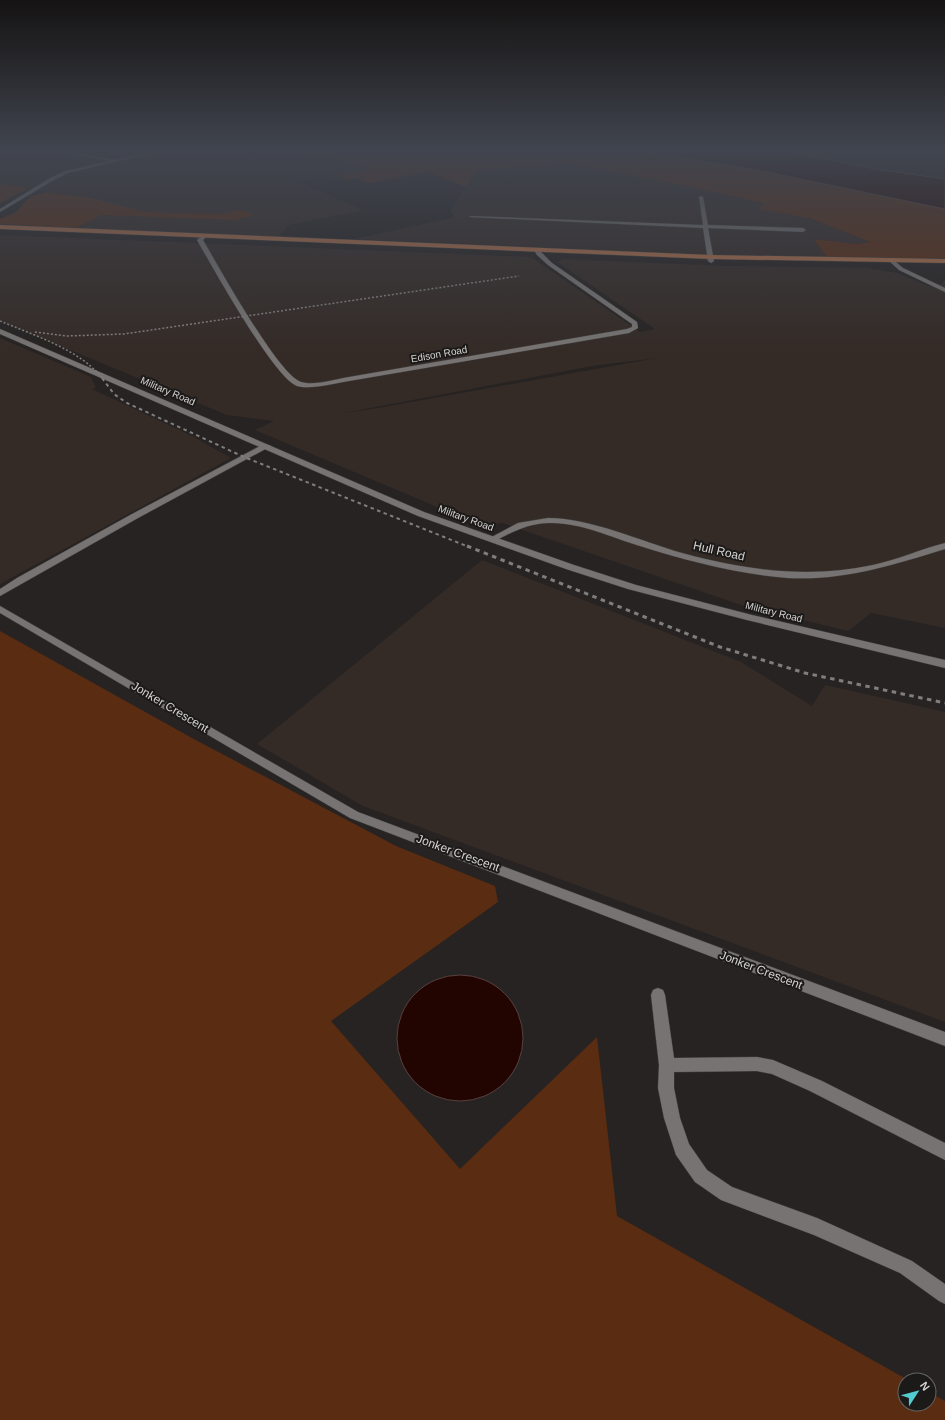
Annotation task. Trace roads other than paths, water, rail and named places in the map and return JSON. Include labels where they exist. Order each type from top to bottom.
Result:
[{"type":"main road","points":[[0,227],[202,238]]},
{"type":"main road","points":[[0,231],[711,259],[892,262],[945,261]]},
{"type":"main road","points":[[892,262],[945,265]]},
{"type":"street","points":[[478,217],[803,230]]},
{"type":"street","points":[[704,217],[711,259]]},
{"type":"street","name":"Edison Road","points":[[202,238],[233,296],[275,361],[294,382],[305,385],[569,342],[630,331],[635,328],[635,323],[550,264],[538,252]]},
{"type":"street","points":[[892,262],[945,290]]},
{"type":"street","name":"Military Road","points":[[0,331],[421,514],[632,587],[835,639],[945,664]]},
{"type":"street","points":[[0,593],[20,580],[135,516],[267,446]]},
{"type":"street","name":"Hull Road","points":[[492,539],[514,527],[532,521],[547,519],[571,521],[710,563],[772,575],[807,576],[863,570],[945,546]]},
{"type":"street","name":"Jonker Crescent","points":[[0,609],[354,815],[945,1039]]},
{"type":"street","points":[[658,995],[667,1066],[666,1088],[672,1118],[682,1149],[701,1176],[726,1194],[817,1226],[906,1267],[945,1295]]},
{"type":"street","points":[[667,1066],[757,1064],[773,1067],[816,1086],[945,1152]]},
{"type":"railway","points":[[35,332],[67,336],[124,334],[519,276]]},
{"type":"railway","points":[[0,321],[56,344],[82,360],[94,369],[103,379]]},
{"type":"railway","points":[[102,378],[114,394],[127,403],[244,457],[469,547]]},
{"type":"railway","points":[[467,546],[720,647],[805,673],[945,703]]}]
